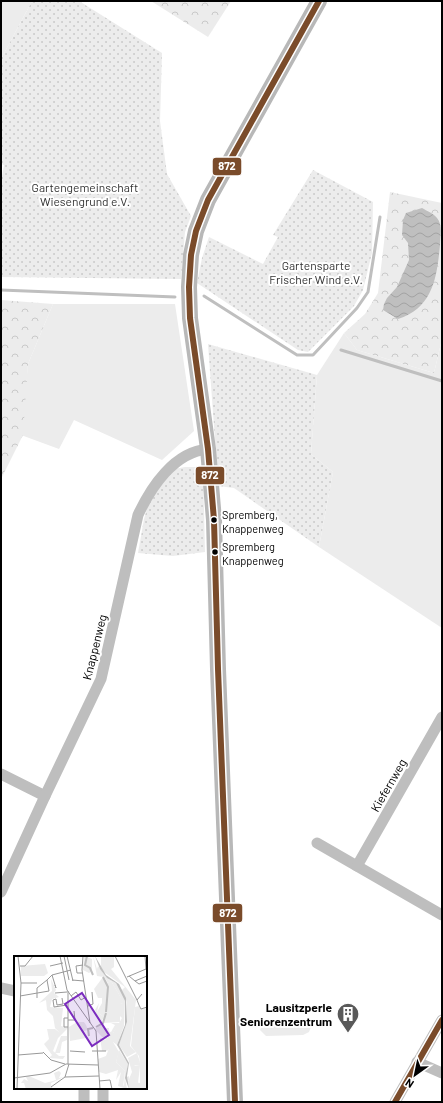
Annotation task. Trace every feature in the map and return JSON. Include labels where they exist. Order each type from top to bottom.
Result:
[{"type":"main road","points":[[235,1102],[218,669],[215,531],[208,449],[190,318],[190,263],[196,230],[208,200],[320,1]]},
{"type":"street","name":"Knappenweg","points":[[1,892],[44,796],[101,680],[138,515],[146,498],[158,480],[180,459],[195,451],[208,449]]},
{"type":"street","name":"Kiefernweg","points":[[357,866],[442,717]]},
{"type":"street","points":[[1,774],[44,796]]},
{"type":"street","points":[[317,842],[442,915]]},
{"type":"street","points":[[1,988],[14,991]]},
{"type":"street","points":[[395,1102],[442,1020]]},
{"type":"street","points":[[417,1062],[442,1073]]},
{"type":"street","points":[[84,1089],[84,1102]]},
{"type":"street","points":[[103,1089],[104,1102]]},
{"type":"green space","points":[[1,1],[32,1],[1,59]]},
{"type":"green space","name":"Gartengemeinschaft Wiesengrund e.V.","points":[[32,1],[79,1],[162,53],[160,121],[167,174],[191,216],[185,232],[181,279],[1,277],[1,181],[4,165],[1,164],[1,59]]},
{"type":"green space","points":[[151,1],[231,1],[208,37]]},
{"type":"green space","name":"Gartensparte Frischer Wind e.V.","points":[[313,170],[373,202],[372,253],[363,290],[354,306],[308,352],[298,350],[197,283],[202,258],[209,237],[263,264],[278,237],[273,235]]},
{"type":"green space","points":[[390,192],[442,203],[442,339],[434,373],[357,350],[344,333],[365,314],[378,293]]},
{"type":"green space","points":[[1,300],[53,304],[28,364],[23,435],[1,479]]},
{"type":"green space","points":[[53,304],[175,304],[194,431],[162,460],[74,420],[59,449],[21,435],[28,364]]},
{"type":"green space","points":[[344,333],[357,350],[434,373],[442,339],[442,628],[319,547],[333,472],[311,454],[317,375]]},
{"type":"green space","points":[[208,344],[317,375],[311,454],[333,472],[319,547],[234,488],[218,486]]},
{"type":"green space","points":[[185,467],[203,467],[205,552],[173,556],[138,553],[144,519],[150,498],[174,469]]},
{"type":"green space","points":[[302,1020],[309,1022],[311,1027],[309,1032],[303,1035],[266,1036],[260,1030],[262,1025],[266,1022]]},
{"type":"water","points":[[422,208],[432,213],[440,224],[440,245],[435,280],[426,299],[419,307],[410,314],[398,319],[383,310],[384,304],[387,298],[397,287],[409,260],[408,243],[402,235],[403,220],[406,213]]},
{"type":"waterway","points":[[204,296],[297,355],[313,355],[357,308],[368,292],[380,217]]},
{"type":"waterway","points":[[1,290],[175,297]]},
{"type":"waterway","points":[[341,350],[442,381]]},
{"type":"transit line","name":"872","points":[[235,1102],[218,669],[214,520],[208,449],[190,318],[189,287],[191,255],[196,231],[208,200],[319,1]]},
{"type":"transit line","name":"872","points":[[395,1102],[442,1020]]},
{"type":"place","name":"Spremberg, Knappenweg","points":[[214,520]]},
{"type":"place","name":"Spremberg Knappenweg","points":[[215,552]]},
{"type":"place","name":"Lausitzperle Seniorenzentrum","points":[[348,1034]]}]
